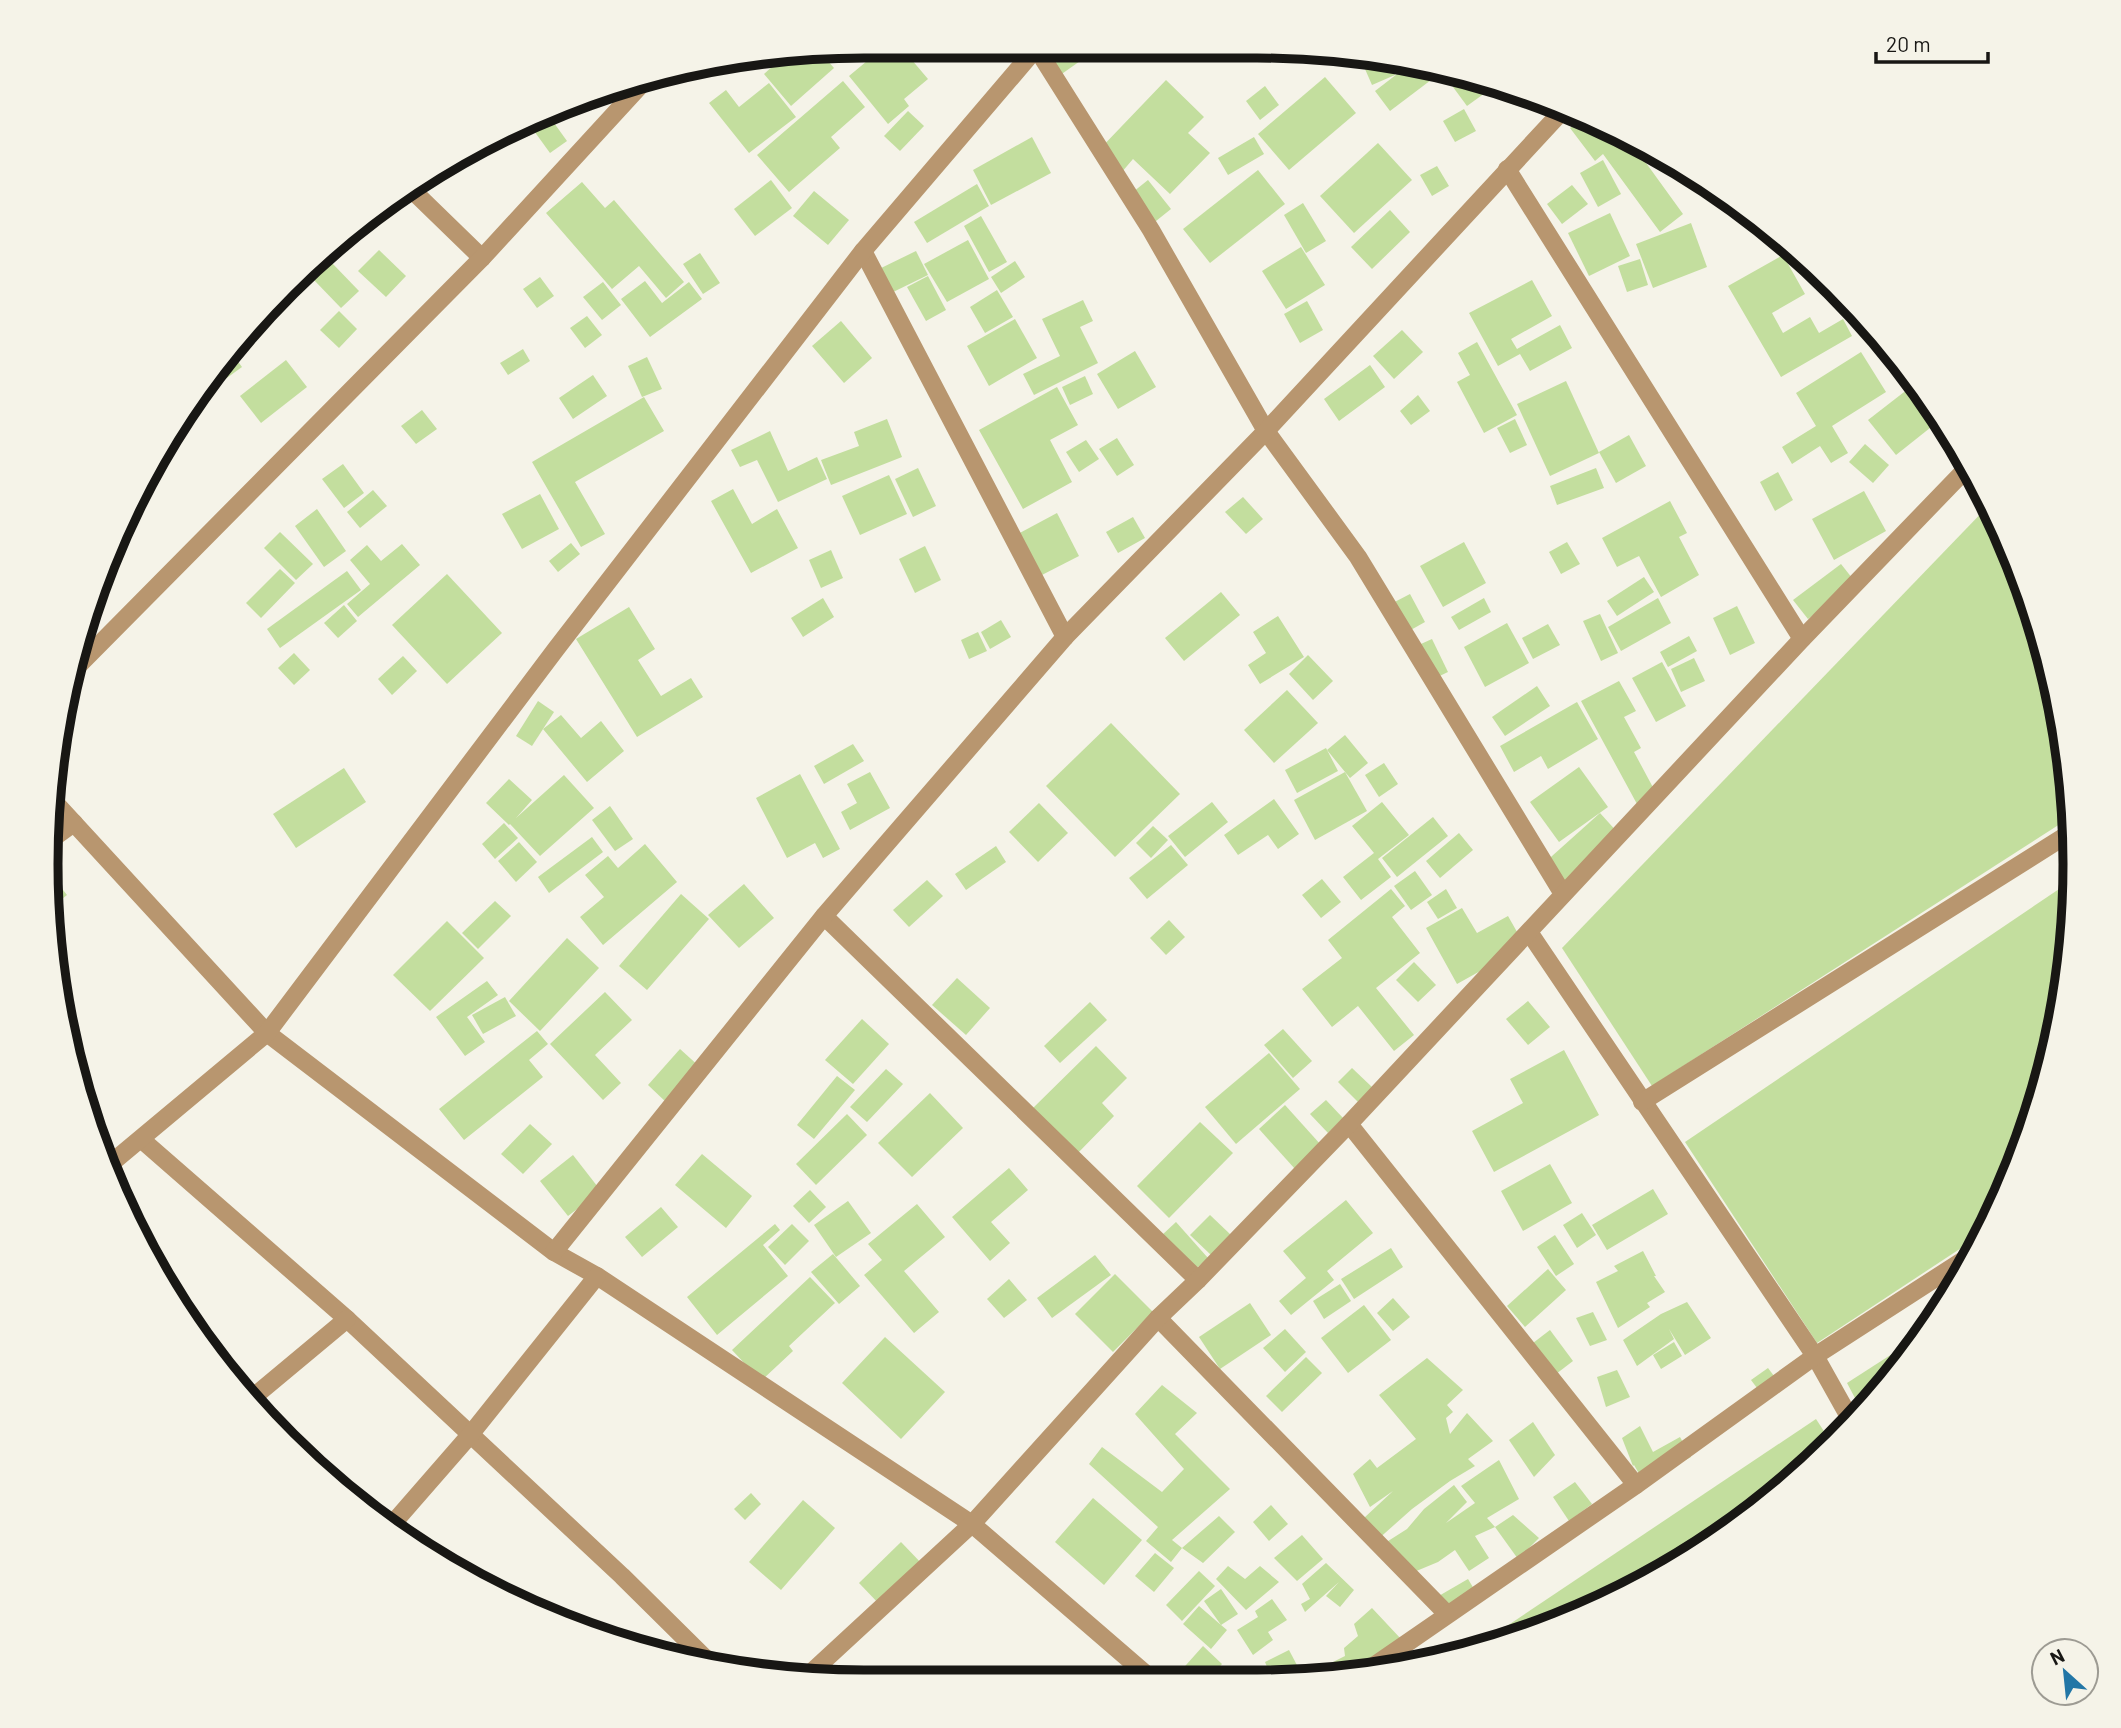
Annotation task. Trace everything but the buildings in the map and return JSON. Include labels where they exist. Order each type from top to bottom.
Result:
[{"type":"street","points":[[115,1161],[267,1032],[556,649],[863,251],[1028,58]]},
{"type":"street","points":[[1044,58],[1151,229],[1266,431],[1358,557],[1563,894]]},
{"type":"street","points":[[84,660],[482,258],[635,91]]},
{"type":"street","points":[[554,1252],[824,916],[1065,637],[1266,431],[1557,116]]},
{"type":"street","points":[[1507,169],[1802,639]]},
{"type":"street","points":[[416,194],[482,258]]},
{"type":"street","points":[[863,251],[1065,637]]},
{"type":"street","points":[[814,1669],[972,1524],[1158,1318],[1349,1124],[1802,639],[1962,473]]},
{"type":"street","points":[[59,807],[267,1032],[554,1252],[597,1276],[972,1524],[1141,1670]]},
{"type":"street","points":[[59,834],[74,823]]},
{"type":"street","points":[[1642,1102],[2063,838]]},
{"type":"street","points":[[824,916],[1198,1280]]},
{"type":"street","points":[[1528,932],[1815,1356],[1847,1413]]},
{"type":"street","points":[[1349,1124],[1636,1485]]},
{"type":"street","points":[[142,1140],[347,1319],[622,1576],[700,1653]]},
{"type":"street","points":[[1382,1660],[1636,1485],[1815,1356],[1956,1265]]},
{"type":"street","points":[[396,1520],[470,1435],[597,1276]]},
{"type":"street","points":[[1158,1318],[1447,1614]]},
{"type":"street","points":[[257,1394],[347,1319]]}]
